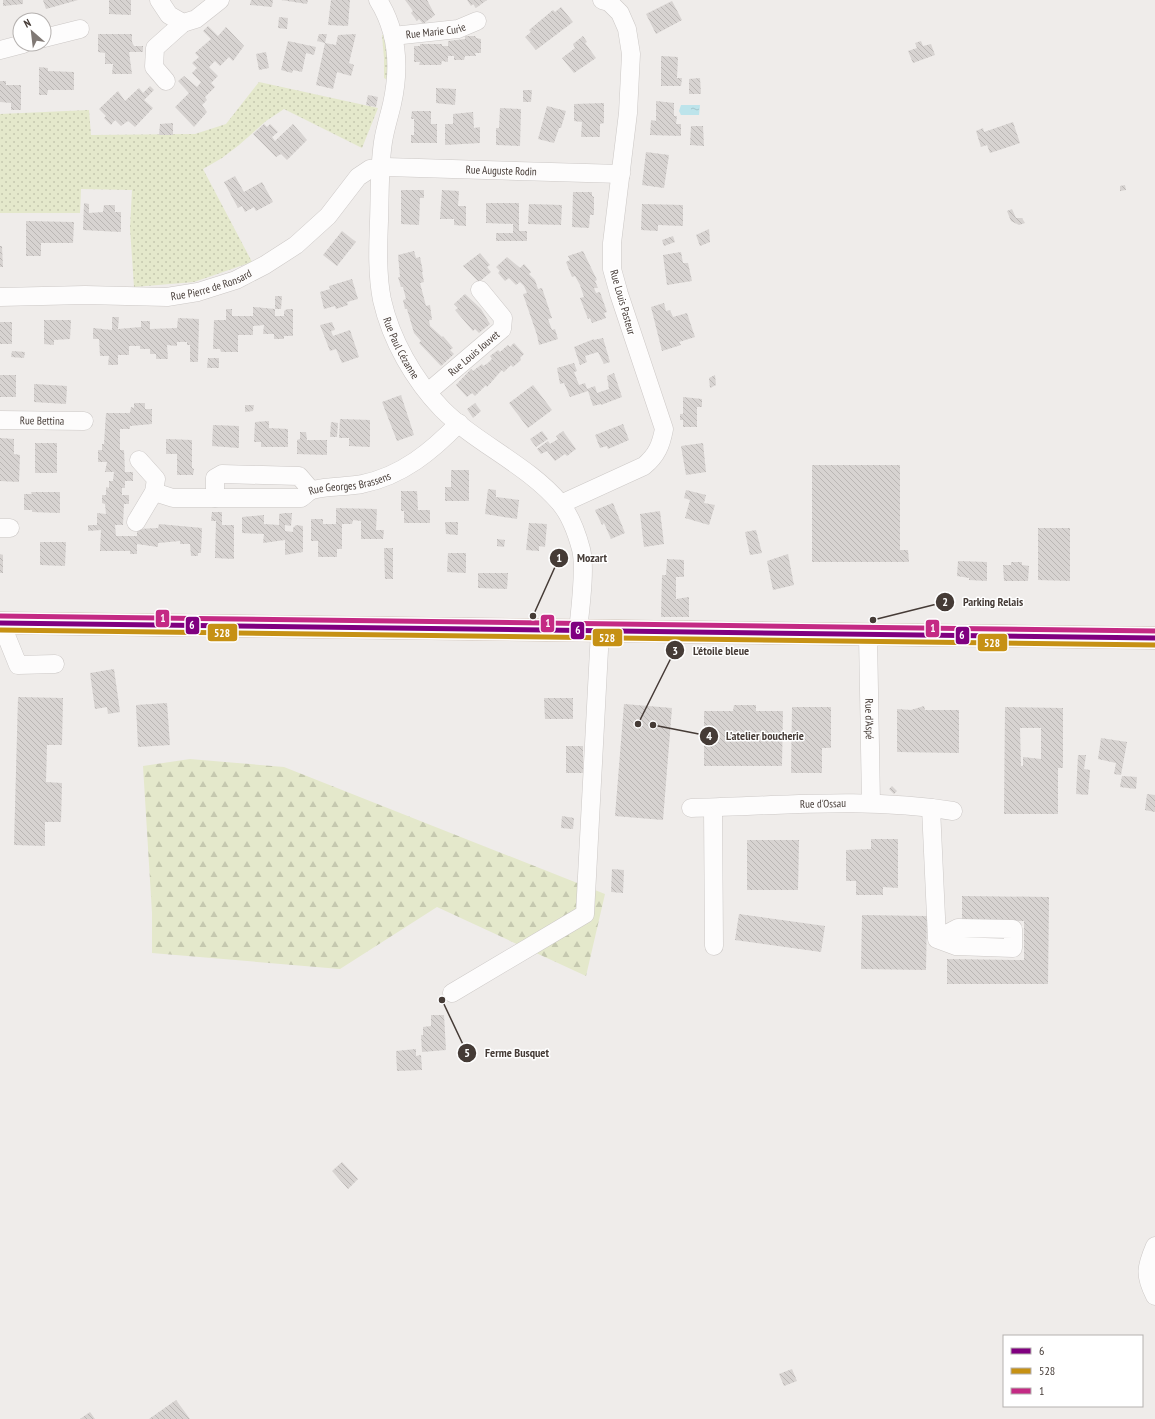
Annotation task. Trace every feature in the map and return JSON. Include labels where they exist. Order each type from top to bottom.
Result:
[{"type":"main road","points":[[0,623],[600,632],[1155,638]]},
{"type":"street","points":[[159,0],[169,15],[183,23]]},
{"type":"street","points":[[166,81],[154,67],[155,48],[183,23],[196,19],[220,0]]},
{"type":"street","name":"Rue Paul Cézanne","points":[[378,0],[392,29],[397,68],[380,167],[379,270],[382,300],[392,334],[409,366],[443,410],[538,482],[561,504],[573,527],[582,551],[578,631]]},
{"type":"street","name":"Rue Louis Pasteur","points":[[561,504],[644,466],[654,457],[662,443],[664,429],[612,269],[612,243],[628,113],[631,54],[627,29],[620,13],[608,2],[602,0]]},
{"type":"street","name":"Rue Marie Curie","points":[[393,36],[458,29],[477,21]]},
{"type":"street","points":[[52,36],[80,29]]},
{"type":"street","points":[[0,50],[12,47]]},
{"type":"street","name":"Rue Auguste Rodin","points":[[380,167],[621,174]]},
{"type":"street","name":"Rue Pierre de Ronsard","points":[[0,297],[167,297],[198,292],[236,280],[296,245],[328,216],[358,177],[370,169],[380,167]]},
{"type":"street","name":"Rue Louis Jouvet","points":[[428,392],[502,329],[503,318],[480,290]]},
{"type":"street","name":"Rue Bettina","points":[[0,420],[84,421]]},
{"type":"street","name":"Rue Georges Brassens","points":[[154,492],[173,498],[301,498],[311,490],[363,484],[415,463],[435,447],[459,423]]},
{"type":"street","points":[[136,522],[154,492],[156,478],[139,460]]},
{"type":"street","points":[[214,498],[215,478],[222,474],[299,476],[311,490]]},
{"type":"street","points":[[0,623],[18,665],[55,664]]},
{"type":"street","points":[[452,993],[585,914],[600,632]]},
{"type":"street","name":"Rue d'Aspé","points":[[868,634],[871,803]]},
{"type":"street","name":"Rue d'Ossau","points":[[691,808],[871,803],[954,811]]},
{"type":"street","points":[[713,808],[714,946]]},
{"type":"street","points":[[931,808],[938,939]]},
{"type":"street","points":[[1155,1246],[1147,1266],[1150,1287],[1155,1296]]},
{"type":"green space","points":[[382,35],[387,35],[390,78],[387,80],[384,78]]},
{"type":"green space","points":[[259,82],[378,108],[362,148],[284,109],[266,121],[222,158],[203,169],[252,262],[194,282],[134,287],[130,228],[132,190],[81,189],[80,213],[0,213],[0,114],[89,110],[91,135],[195,134],[226,124]]},
{"type":"green space","points":[[190,759],[284,767],[605,894],[586,976],[437,907],[340,969],[152,953],[152,913],[143,766]]},
{"type":"water","points":[[681,105],[700,105],[699,115],[681,115],[679,111]]},
{"type":"building","points":[[3,0],[23,0],[23,4],[3,6]]},
{"type":"building","points":[[43,0],[78,0],[46,9]]},
{"type":"building","points":[[109,0],[131,0],[131,15],[109,14]]},
{"type":"building","points":[[251,0],[273,0],[272,7],[250,5]]},
{"type":"building","points":[[281,0],[308,0],[307,4]]},
{"type":"building","points":[[331,0],[350,0],[348,26],[328,25]]},
{"type":"building","points":[[405,0],[427,0],[435,15],[423,24],[419,19],[417,21],[411,13],[413,11]]},
{"type":"building","points":[[467,0],[487,0],[476,8],[473,4],[471,6]]},
{"type":"building","points":[[672,1],[682,20],[656,34],[646,14]]},
{"type":"building","points":[[561,7],[573,22],[536,50],[525,37],[531,32],[529,30],[553,10],[555,12]]},
{"type":"building","points":[[279,17],[288,18],[287,29],[278,28]]},
{"type":"building","points":[[208,26],[218,36],[226,27],[244,46],[233,61],[229,57],[220,66],[215,61],[209,67],[218,76],[211,83],[215,87],[205,97],[207,100],[202,105],[207,112],[194,127],[175,107],[189,93],[178,81],[184,76],[197,87],[201,82],[192,73],[197,68],[192,63],[199,57],[195,53],[211,39],[203,31]]},
{"type":"building","points":[[98,34],[132,34],[132,42],[134,46],[143,46],[143,52],[129,52],[132,74],[112,74],[113,64],[105,64],[105,53],[98,52]]},
{"type":"building","points":[[319,34],[327,34],[325,43],[317,41]]},
{"type":"building","points":[[356,34],[349,63],[354,65],[351,76],[337,72],[333,89],[316,85],[325,43],[336,45],[338,35]]},
{"type":"building","points":[[465,36],[475,36],[476,38],[481,39],[481,53],[475,53],[476,56],[465,56],[464,60],[454,60],[454,56],[448,56],[448,62],[442,61],[441,65],[419,65],[420,62],[414,62],[414,46],[420,46],[420,44],[442,44],[442,46],[448,46],[448,41],[465,39]]},
{"type":"building","points":[[583,36],[587,42],[585,43],[596,58],[574,73],[562,58],[575,48],[573,44]]},
{"type":"building","points":[[288,41],[316,47],[314,55],[306,53],[302,72],[293,70],[292,73],[281,70]]},
{"type":"building","points":[[921,41],[923,46],[931,44],[935,55],[913,63],[908,51],[917,48],[915,43]]},
{"type":"building","points":[[266,52],[269,68],[259,70],[256,54]]},
{"type":"building","points":[[661,56],[678,57],[677,78],[682,78],[681,86],[661,86]]},
{"type":"building","points":[[39,67],[48,68],[48,71],[74,72],[74,90],[48,90],[47,95],[39,95]]},
{"type":"building","points":[[700,78],[701,94],[689,94],[689,79]]},
{"type":"building","points":[[0,81],[6,81],[6,85],[21,85],[21,110],[11,110],[11,103],[0,102]]},
{"type":"building","points":[[150,86],[154,90],[144,100],[153,108],[135,127],[128,121],[121,126],[115,120],[111,125],[104,118],[106,116],[99,109],[118,91],[125,101],[139,88],[143,93]]},
{"type":"building","points":[[436,88],[456,89],[455,105],[436,103]]},
{"type":"building","points":[[523,90],[532,90],[531,102],[523,102]]},
{"type":"building","points":[[368,95],[378,97],[376,107],[366,105]]},
{"type":"building","points":[[656,101],[674,103],[674,116],[677,116],[676,124],[681,124],[681,136],[650,135],[651,120],[656,121]]},
{"type":"building","points":[[604,103],[604,123],[600,124],[600,137],[581,137],[582,122],[574,121],[574,104]]},
{"type":"building","points":[[547,106],[566,111],[561,128],[559,128],[554,143],[538,139]]},
{"type":"building","points":[[500,108],[521,109],[520,146],[496,145],[496,128],[499,128]]},
{"type":"building","points":[[412,111],[431,111],[431,124],[437,124],[437,143],[411,143],[411,135],[414,135],[414,119],[411,119]]},
{"type":"building","points":[[473,112],[474,128],[480,127],[480,143],[445,145],[445,124],[453,124],[453,114]]},
{"type":"building","points":[[1013,122],[1020,143],[990,153],[987,145],[981,147],[976,131],[983,128],[984,132]]},
{"type":"building","points":[[173,123],[173,135],[159,135],[160,124]]},
{"type":"building","points":[[264,124],[267,127],[270,124],[278,132],[272,137],[275,141],[293,124],[307,140],[287,160],[281,154],[276,157],[253,134]]},
{"type":"building","points":[[691,126],[703,126],[704,146],[690,145]]},
{"type":"building","points":[[646,152],[669,155],[664,188],[642,185]]},
{"type":"building","points":[[235,176],[244,192],[262,182],[273,202],[256,211],[254,207],[245,212],[242,206],[238,208],[224,182]]},
{"type":"building","points":[[1125,185],[1126,190],[1120,191],[1120,186]]},
{"type":"building","points":[[401,190],[424,190],[424,198],[420,198],[419,225],[401,224]]},
{"type":"building","points":[[442,190],[459,191],[458,206],[466,206],[466,226],[454,225],[454,219],[440,219]]},
{"type":"building","points":[[573,192],[592,192],[592,196],[594,197],[594,215],[590,215],[589,228],[572,227]]},
{"type":"building","points":[[84,203],[89,204],[89,213],[103,212],[104,205],[115,205],[115,212],[121,212],[121,232],[83,230]]},
{"type":"building","points":[[486,203],[519,203],[519,231],[527,231],[527,241],[496,241],[496,233],[513,233],[513,224],[486,223]]},
{"type":"building","points":[[529,204],[562,205],[561,225],[528,224]]},
{"type":"building","points":[[642,204],[683,205],[683,226],[658,225],[658,231],[641,230]]},
{"type":"building","points":[[1012,209],[1016,218],[1022,218],[1025,223],[1019,225],[1011,221],[1007,211]]},
{"type":"building","points":[[26,221],[74,222],[73,243],[41,243],[41,256],[26,256]]},
{"type":"building","points":[[709,229],[710,242],[700,246],[696,235]]},
{"type":"building","points":[[342,231],[356,242],[337,266],[323,255]]},
{"type":"building","points":[[673,236],[675,242],[664,246],[662,240]]},
{"type":"building","points":[[0,246],[2,246],[3,267],[0,267]]},
{"type":"building","points":[[414,251],[416,258],[420,257],[424,282],[420,283],[426,306],[430,305],[432,320],[429,320],[430,326],[442,337],[443,336],[453,348],[450,350],[454,354],[441,366],[419,343],[421,341],[414,333],[407,309],[405,309],[403,300],[406,299],[403,287],[401,287],[398,277],[400,277],[398,255]]},
{"type":"building","points":[[583,251],[597,280],[595,281],[598,288],[594,288],[596,293],[600,292],[607,312],[604,313],[606,318],[592,323],[590,318],[588,319],[580,298],[584,297],[580,285],[575,276],[572,277],[566,262],[570,260],[568,256]]},
{"type":"building","points":[[681,252],[683,263],[688,263],[692,281],[667,285],[663,255]]},
{"type":"building","points":[[480,253],[490,265],[487,267],[491,272],[479,282],[463,266]]},
{"type":"building","points":[[507,257],[520,268],[524,264],[531,272],[529,274],[535,280],[538,289],[542,288],[552,318],[548,319],[552,330],[555,329],[558,339],[539,345],[523,294],[527,293],[524,286],[520,282],[516,285],[509,278],[505,281],[498,273],[500,271],[496,267]]},
{"type":"building","points":[[352,279],[358,299],[347,302],[348,305],[336,309],[335,306],[324,309],[320,292],[330,289],[329,286]]},
{"type":"building","points":[[465,294],[481,309],[490,324],[479,333],[475,329],[473,331],[455,310],[458,308],[454,304]]},
{"type":"building","points":[[275,296],[282,296],[281,309],[275,309]]},
{"type":"building","points":[[664,303],[666,311],[670,310],[673,317],[687,313],[695,337],[679,342],[681,345],[662,351],[651,307]]},
{"type":"building","points":[[253,307],[275,309],[275,316],[284,316],[284,311],[287,309],[293,309],[293,336],[284,336],[284,339],[274,339],[274,334],[263,334],[264,325],[253,326],[253,335],[238,335],[238,352],[221,352],[220,349],[213,349],[214,320],[226,320],[226,309],[232,309],[232,316],[253,316]]},
{"type":"building","points":[[112,317],[119,317],[118,329],[141,327],[141,321],[150,321],[150,329],[177,328],[178,318],[199,319],[198,362],[190,362],[190,345],[187,345],[187,342],[177,342],[177,346],[167,345],[168,359],[156,359],[156,354],[150,354],[150,349],[140,349],[140,346],[129,346],[129,355],[118,355],[118,365],[108,365],[109,356],[100,356],[99,339],[93,339],[93,328],[112,330]]},
{"type":"building","points":[[44,320],[71,320],[70,339],[54,340],[54,345],[44,344]]},
{"type":"building","points":[[0,322],[12,322],[12,344],[0,344]]},
{"type":"building","points":[[332,322],[335,330],[331,331],[333,336],[350,330],[359,357],[342,363],[336,349],[330,351],[320,325]]},
{"type":"building","points":[[603,338],[610,362],[604,364],[598,352],[585,356],[587,362],[580,365],[574,347],[594,339]]},
{"type":"building","points":[[514,343],[524,354],[520,358],[521,360],[513,367],[511,365],[504,372],[502,370],[487,387],[486,385],[475,396],[472,393],[467,397],[456,385],[471,369],[473,371],[482,364],[483,366],[488,363],[492,359],[490,356],[498,350],[500,352],[508,345],[510,347]]},
{"type":"building","points":[[12,351],[25,352],[24,358],[11,357]]},
{"type":"building","points":[[208,358],[219,358],[219,368],[207,368]]},
{"type":"building","points":[[574,363],[577,371],[574,372],[579,385],[585,383],[587,389],[595,386],[597,393],[609,389],[607,376],[614,373],[622,397],[601,405],[593,406],[588,391],[570,397],[564,383],[560,384],[557,368]]},
{"type":"building","points":[[0,375],[16,375],[16,397],[0,397]]},
{"type":"building","points":[[715,375],[716,385],[710,388],[709,378]]},
{"type":"building","points":[[34,384],[67,386],[66,404],[34,402]]},
{"type":"building","points":[[533,385],[552,410],[528,428],[509,403]]},
{"type":"building","points":[[401,395],[414,435],[397,441],[382,402]]},
{"type":"building","points":[[683,397],[702,399],[702,407],[697,407],[697,427],[683,427],[683,420],[680,420],[680,414],[683,414]]},
{"type":"building","points":[[134,403],[145,403],[145,409],[152,409],[152,424],[130,426],[130,429],[120,429],[120,450],[124,450],[125,472],[133,472],[133,481],[125,481],[125,488],[122,488],[122,495],[129,495],[129,504],[124,504],[123,525],[115,525],[116,536],[137,536],[137,529],[158,528],[159,524],[202,528],[201,553],[198,553],[198,556],[191,556],[190,544],[180,544],[180,541],[158,543],[158,547],[137,544],[137,554],[130,554],[130,551],[100,551],[101,530],[88,531],[88,525],[97,525],[97,513],[106,514],[105,504],[102,503],[102,495],[106,495],[106,487],[109,488],[109,481],[113,481],[114,472],[105,472],[107,462],[98,462],[98,450],[102,450],[102,444],[104,444],[106,413],[130,413],[131,407],[134,408]]},
{"type":"building","points":[[475,403],[481,411],[473,418],[467,409]]},
{"type":"building","points":[[245,405],[254,405],[253,411],[245,412]]},
{"type":"building","points":[[340,419],[370,420],[370,447],[349,446],[349,438],[339,438]]},
{"type":"building","points":[[269,421],[269,428],[288,429],[288,447],[261,447],[261,442],[254,442],[255,422]]},
{"type":"building","points":[[331,422],[338,423],[337,437],[330,437]]},
{"type":"building","points":[[623,424],[629,440],[608,449],[607,446],[600,448],[595,435]]},
{"type":"building","points":[[213,425],[239,426],[239,448],[212,446]]},
{"type":"building","points":[[542,431],[548,439],[536,447],[530,439]]},
{"type":"building","points":[[563,431],[576,449],[567,456],[565,454],[555,461],[547,451],[541,454],[537,449],[548,441],[550,444],[558,439],[556,436]]},
{"type":"building","points":[[300,432],[306,432],[307,440],[327,440],[327,455],[297,454],[297,440],[300,439]]},
{"type":"building","points":[[0,438],[14,439],[14,454],[20,455],[19,482],[0,481]]},
{"type":"building","points":[[166,439],[192,440],[193,475],[177,475],[177,454],[166,454]]},
{"type":"building","points":[[35,443],[57,443],[57,473],[35,473]]},
{"type":"building","points":[[703,443],[706,472],[686,475],[681,446]]},
{"type":"building","points":[[812,465],[900,465],[900,550],[908,550],[909,562],[812,562]]},
{"type":"building","points":[[451,470],[469,470],[469,501],[445,501],[445,487],[451,487]]},
{"type":"building","points":[[488,489],[496,490],[496,497],[519,500],[517,519],[485,514]]},
{"type":"building","points":[[686,490],[706,495],[704,503],[715,505],[709,525],[685,518],[690,500],[684,498]]},
{"type":"building","points":[[401,491],[417,491],[418,510],[430,510],[430,523],[404,523],[404,511],[401,511]]},
{"type":"building","points":[[31,492],[60,492],[60,513],[32,512],[32,510],[24,510],[24,494],[32,494]]},
{"type":"building","points":[[613,503],[625,533],[611,539],[604,523],[602,525],[595,510]]},
{"type":"building","points":[[336,508],[377,509],[376,530],[384,530],[383,539],[361,539],[361,521],[353,520],[352,524],[342,524],[342,549],[337,549],[337,557],[318,557],[318,541],[311,541],[311,519],[323,519],[323,524],[336,524]]},
{"type":"building","points":[[660,511],[664,544],[644,547],[640,514]]},
{"type":"building","points":[[212,512],[222,512],[222,525],[234,525],[234,559],[215,558],[216,521],[211,521]]},
{"type":"building","points":[[292,513],[291,526],[285,525],[285,531],[293,532],[293,528],[296,525],[303,526],[303,552],[285,555],[285,540],[263,543],[264,534],[242,533],[242,517],[264,515],[264,524],[279,525],[279,514]]},
{"type":"building","points":[[445,522],[458,522],[458,535],[446,534]]},
{"type":"building","points":[[529,523],[547,524],[545,547],[539,546],[539,551],[526,550]]},
{"type":"building","points":[[1038,528],[1070,528],[1070,581],[1038,580]]},
{"type":"building","points":[[756,530],[762,553],[750,555],[745,532]]},
{"type":"building","points":[[497,539],[505,540],[504,547],[497,546]]},
{"type":"building","points":[[40,542],[66,542],[65,566],[40,565]]},
{"type":"building","points":[[384,548],[393,548],[393,579],[385,579]]},
{"type":"building","points":[[448,553],[466,553],[466,573],[447,572]]},
{"type":"building","points":[[0,554],[3,555],[3,573],[0,573]]},
{"type":"building","points":[[788,554],[794,585],[773,590],[767,561]]},
{"type":"building","points":[[667,559],[684,560],[684,577],[676,577],[676,599],[689,597],[689,617],[661,617],[662,575],[666,575]]},
{"type":"building","points":[[958,561],[987,562],[987,581],[969,580],[969,578],[957,576]]},
{"type":"building","points":[[1011,562],[1022,562],[1022,565],[1029,566],[1028,581],[1004,581],[1003,565],[1011,565]]},
{"type":"building","points":[[478,573],[508,573],[507,589],[478,588]]},
{"type":"building","points":[[114,669],[120,712],[108,714],[107,707],[95,709],[90,673]]},
{"type":"building","points":[[18,697],[63,698],[62,745],[47,745],[46,782],[62,783],[61,822],[45,822],[45,846],[14,845]]},
{"type":"building","points":[[544,698],[573,698],[573,719],[545,719]]},
{"type":"building","points":[[167,703],[170,745],[138,747],[136,705]]},
{"type":"building","points":[[624,704],[672,708],[663,820],[615,816]]},
{"type":"building","points":[[734,705],[756,705],[756,711],[783,711],[782,766],[704,766],[704,711],[733,711]]},
{"type":"building","points":[[924,706],[925,710],[959,710],[959,753],[897,752],[897,709],[911,710]]},
{"type":"building","points":[[792,707],[831,707],[831,748],[822,748],[822,773],[791,773]]},
{"type":"building","points":[[1005,707],[1063,708],[1063,768],[1058,768],[1058,814],[1004,814]],"holes":[[[1020,728],[1041,728],[1041,759],[1023,757],[1023,766],[1021,766]]]},
{"type":"building","points":[[1101,738],[1127,742],[1121,775],[1114,774],[1116,763],[1098,759]]},
{"type":"building","points":[[566,746],[583,746],[583,773],[566,773]]},
{"type":"building","points":[[1078,755],[1086,755],[1084,769],[1090,770],[1088,795],[1076,794]]},
{"type":"building","points":[[1122,776],[1137,777],[1136,789],[1120,787]]},
{"type":"building","points":[[892,786],[897,791],[894,794],[889,789]]},
{"type":"building","points":[[1147,794],[1155,795],[1155,812],[1145,810]]},
{"type":"building","points":[[562,816],[574,818],[573,829],[561,828]]},
{"type":"building","points":[[871,839],[898,839],[898,888],[883,887],[883,895],[856,895],[856,881],[846,881],[846,850],[871,849]]},
{"type":"building","points":[[747,840],[799,840],[798,890],[747,890]]},
{"type":"building","points":[[612,869],[624,870],[623,893],[611,892]]},
{"type":"building","points":[[962,896],[1049,897],[1048,984],[947,984],[947,959],[1024,960],[1024,921],[962,921]]},
{"type":"building","points":[[739,914],[825,926],[821,952],[735,940]]},
{"type":"building","points":[[862,915],[927,916],[926,970],[861,969]]},
{"type":"building","points":[[431,1015],[444,1015],[446,1050],[422,1052],[421,1035],[423,1035],[423,1027],[431,1026]]},
{"type":"building","points":[[416,1049],[416,1056],[421,1055],[422,1070],[397,1071],[396,1051]]},
{"type":"building","points":[[342,1162],[358,1179],[348,1189],[332,1171]]},
{"type":"building","points":[[792,1369],[797,1381],[784,1386],[779,1374]]},
{"type":"building","points":[[176,1400],[190,1419],[149,1419]]},
{"type":"building","points":[[90,1412],[95,1419],[80,1419]]},
{"type":"transit line","name":"1","points":[[0,616],[1155,631]]},
{"type":"transit line","name":"6","points":[[0,623],[1155,638]]},
{"type":"transit line","name":"528","points":[[0,630],[1155,645]]},
{"type":"place","name":"Mozart","points":[[533,616]]},
{"type":"place","name":"Parking Relais","points":[[873,620]]},
{"type":"place","name":"L'étoile bleue","points":[[638,724]]},
{"type":"place","name":"L'atelier boucherie","points":[[653,725]]},
{"type":"place","name":"Ferme Busquet","points":[[442,1000]]}]
